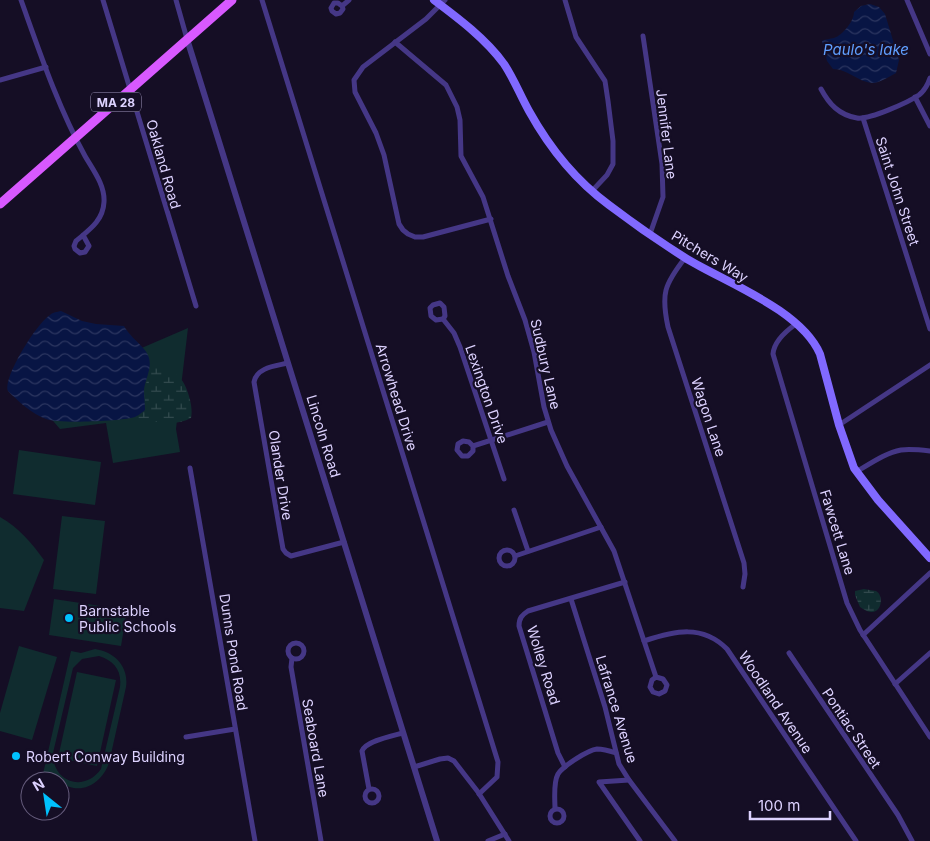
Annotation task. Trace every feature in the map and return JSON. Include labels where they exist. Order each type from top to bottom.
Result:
[{"type":"main road","name":"MA 28","points":[[0,204],[232,0]]},
{"type":"main road","name":"Pitchers Way","points":[[440,2],[502,62],[546,139],[566,165],[592,192],[615,210],[686,258],[771,306],[796,324],[812,341],[820,354],[839,425],[856,472],[878,500],[930,558]]},
{"type":"street","points":[[21,0],[61,109],[100,182],[104,198],[103,208],[98,222],[83,235]]},
{"type":"street","name":"Oakland Road","points":[[103,0],[196,306]]},
{"type":"street","points":[[176,0],[188,39]]},
{"type":"street","name":"Arrowhead Drive","points":[[262,0],[498,762],[499,770],[497,777],[479,794]]},
{"type":"street","points":[[342,6],[349,0]]},
{"type":"street","points":[[565,0],[576,37],[602,76],[608,96],[613,164],[607,175],[592,192]]},
{"type":"street","points":[[907,0],[930,54]]},
{"type":"street","points":[[440,2],[426,19],[360,69],[354,85],[358,101],[376,133],[384,155],[400,226],[408,234],[419,237],[433,235],[491,219]]},
{"type":"street","name":"Jennifer Lane","points":[[643,36],[662,164],[663,197],[650,234]]},
{"type":"street","name":"Lincoln Road","points":[[188,39],[436,841]]},
{"type":"street","name":"Sudbury Lane","points":[[395,42],[442,81],[452,95],[460,116],[461,156],[483,197],[508,276],[528,330],[548,422],[567,466],[614,551],[656,677]]},
{"type":"street","points":[[0,80],[46,67]]},
{"type":"street","points":[[821,89],[836,109],[851,116],[863,118],[915,97],[923,91],[930,78]]},
{"type":"street","points":[[915,97],[930,126]]},
{"type":"street","name":"Saint John Street","points":[[863,118],[930,329]]},
{"type":"street","name":"Wagon Lane","points":[[686,258],[678,267],[667,286],[664,296],[664,308],[744,563],[743,587]]},
{"type":"street","name":"Lexington Drive","points":[[443,319],[454,333],[460,347],[504,479]]},
{"type":"street","name":"Fawcett Lane","points":[[796,324],[778,340],[774,347],[774,354],[847,603],[863,635],[930,737]]},
{"type":"street","name":"Olander Drive","points":[[288,363],[260,372],[255,377],[254,382],[282,549],[292,556],[344,542]]},
{"type":"street","points":[[839,425],[930,365]]},
{"type":"street","points":[[473,446],[548,422]]},
{"type":"street","points":[[856,472],[883,456],[896,452],[930,450]]},
{"type":"street","name":"Dunns Pond Road","points":[[190,468],[255,841]]},
{"type":"street","points":[[514,510],[528,551]]},
{"type":"street","points":[[515,556],[601,527]]},
{"type":"street","points":[[863,635],[930,573]]},
{"type":"street","name":"Wolley Road","points":[[565,767],[558,753],[519,620],[528,611],[625,582]]},
{"type":"street","name":"Lafrance Avenue","points":[[571,599],[596,675],[620,764],[629,780],[675,841]]},
{"type":"street","name":"Woodland Avenue","points":[[644,641],[665,634],[686,631],[707,635],[720,642],[727,649],[856,841]]},
{"type":"street","points":[[896,684],[930,652]]},
{"type":"street","name":"Pontiac Street","points":[[788,653],[898,815],[912,841]]},
{"type":"street","name":"Seaboard Lane","points":[[292,658],[291,667],[321,841]]},
{"type":"street","points":[[186,737],[235,728]]},
{"type":"street","points":[[369,789],[363,748],[369,744],[403,733]]},
{"type":"street","points":[[555,809],[556,780],[559,772],[587,752],[595,749],[616,753]]},
{"type":"street","points":[[414,767],[436,759],[451,759],[479,794],[509,841]]},
{"type":"street","points":[[629,780],[599,782],[640,841]]},
{"type":"street","points":[[488,841],[505,834]]},
{"type":"green space","points":[[188,328],[176,429],[180,452],[113,463],[106,423],[60,429],[12,373],[130,353]]},
{"type":"green space","points":[[151,366],[172,372],[181,379],[189,396],[192,408],[191,418],[170,423],[132,418],[139,415],[145,401],[144,391]]},
{"type":"green space","points":[[19,450],[101,462],[95,505],[13,494]]},
{"type":"green space","points":[[62,516],[105,521],[96,594],[53,589]]},
{"type":"green space","points":[[0,517],[24,536],[44,560],[24,611],[0,608]]},
{"type":"green space","points":[[864,589],[879,593],[881,603],[875,612],[868,612],[860,607],[855,591]]},
{"type":"green space","points":[[54,599],[127,610],[121,646],[49,635]]},
{"type":"green space","points":[[19,646],[57,657],[32,740],[0,731],[0,713]]},
{"type":"green space","points":[[95,649],[109,653],[123,667],[126,680],[109,763],[98,780],[87,787],[81,788],[70,787],[70,781],[86,781],[101,769],[120,687],[120,676],[113,664],[99,656],[82,659],[73,668],[53,753],[54,763],[58,771],[44,771],[71,651],[81,653]]},
{"type":"green space","points":[[77,672],[116,680],[97,766],[58,758]]},
{"type":"water","name":"Paulo's lake","points":[[870,4],[879,7],[885,14],[899,60],[896,73],[872,83],[833,69],[827,61],[822,41],[841,34],[850,23],[854,12],[861,6]]},
{"type":"water","points":[[61,311],[82,321],[124,326],[144,349],[148,354],[150,364],[144,390],[145,410],[135,417],[124,419],[88,422],[53,421],[31,411],[8,391],[8,384],[16,363],[37,328],[52,313]]},
{"type":"place","name":"Barnstable Public Schools","points":[[69,618]]},
{"type":"place","name":"Robert Conway Building","points":[[16,756]]}]
